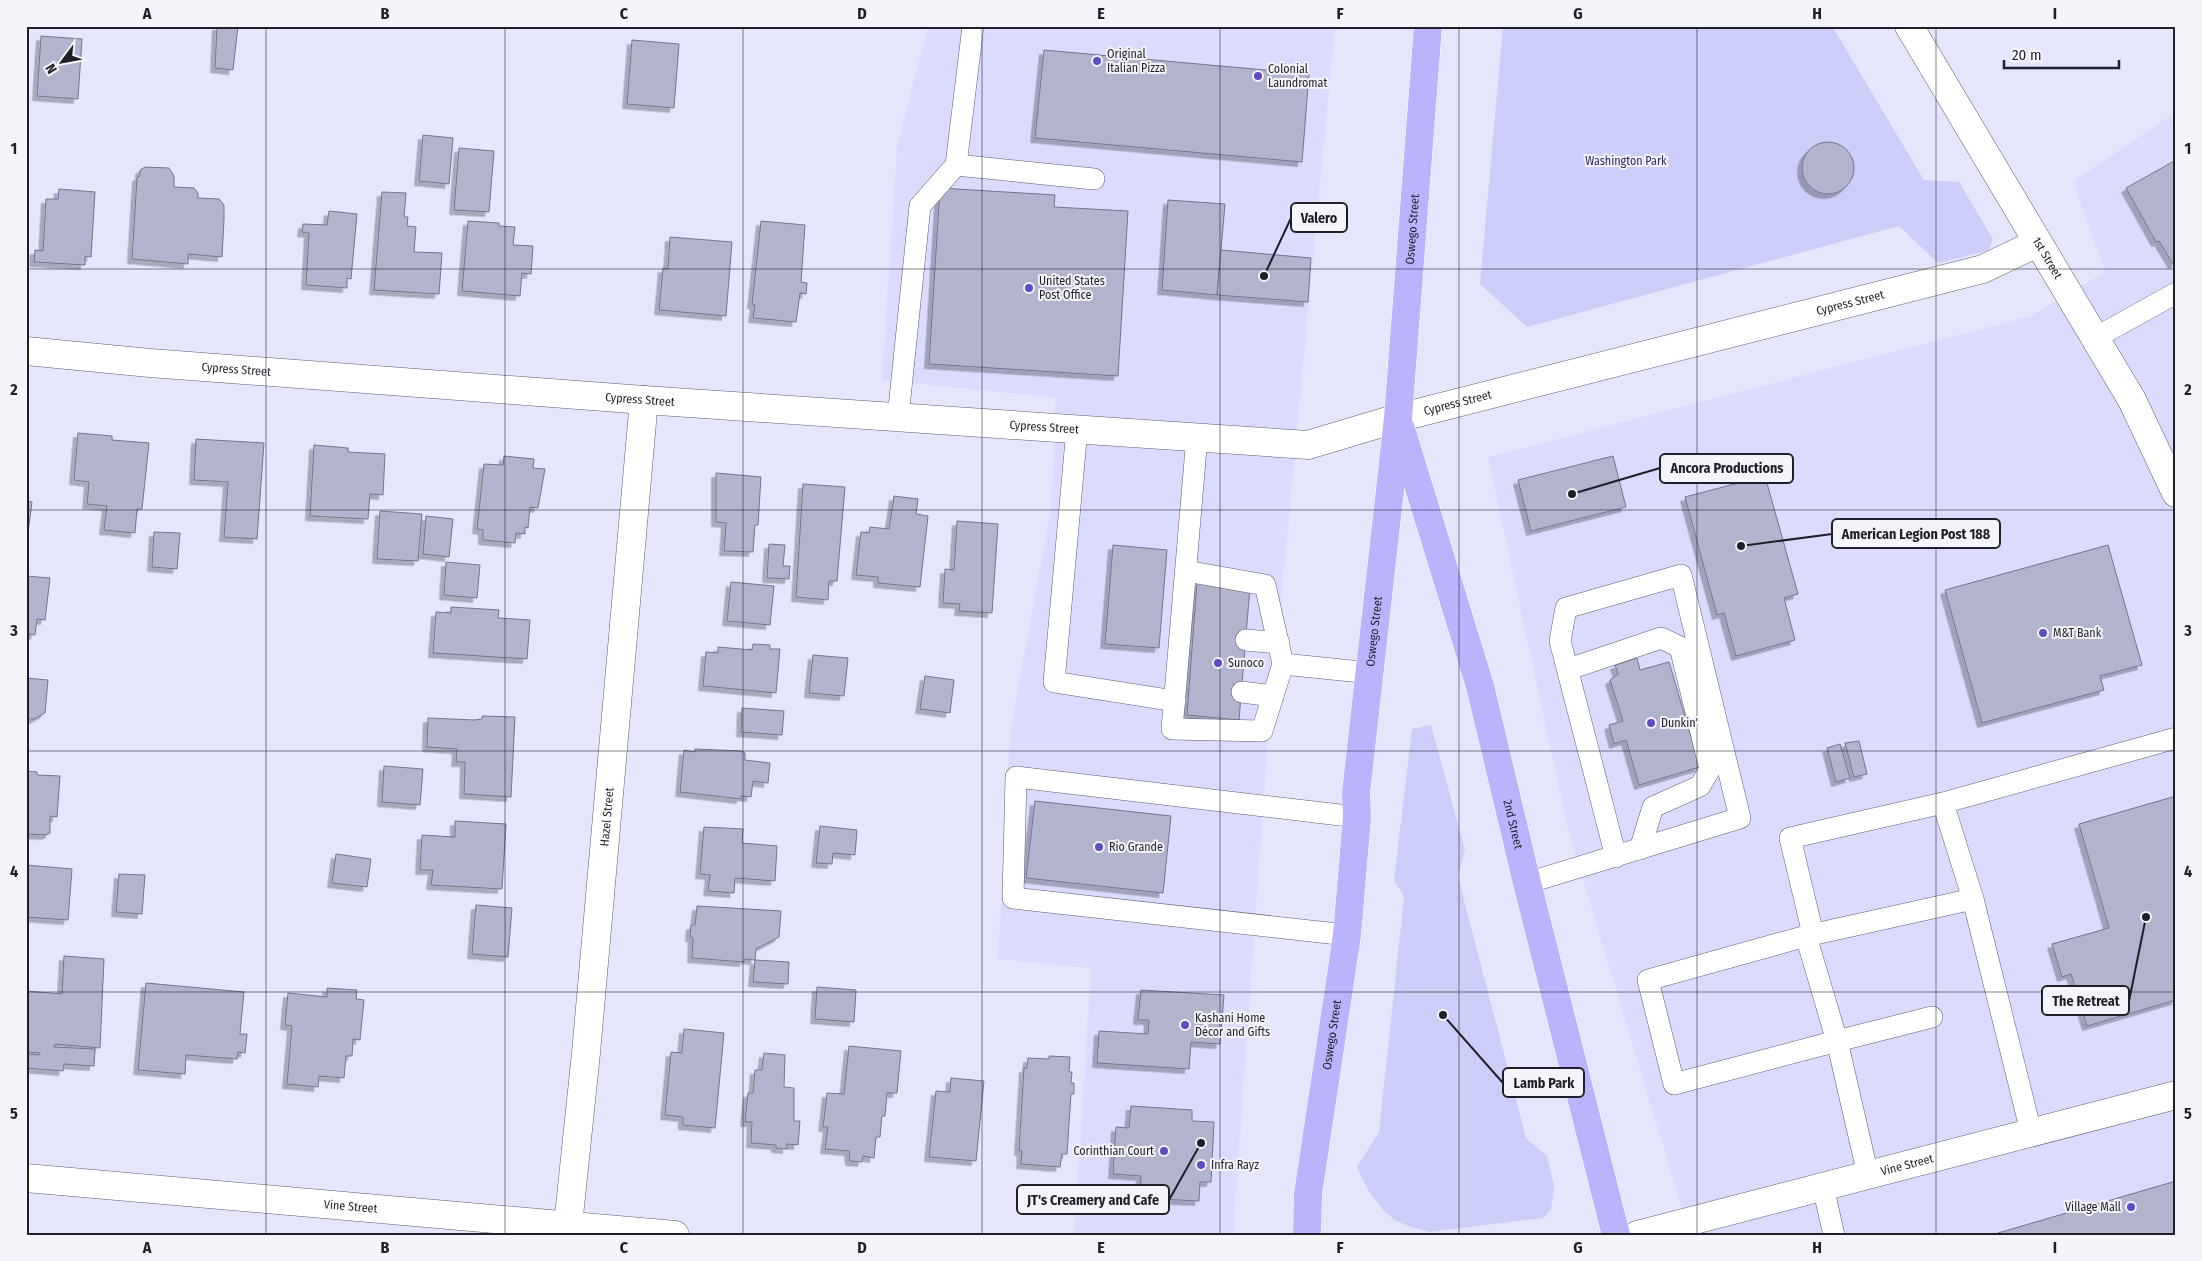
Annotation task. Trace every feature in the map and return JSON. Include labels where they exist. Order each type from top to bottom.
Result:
[{"type":"main road","name":"Oswego Street","points":[[1308,1235],[1308,1194],[1347,935],[1357,817],[1356,793],[1371,673],[1398,418],[1428,26]]},
{"type":"main road","name":"2nd Street","points":[[1398,418],[1480,686],[1527,883],[1616,1235]]},
{"type":"street","name":"1st Street","points":[[1909,26],[2132,400],[2176,493]]},
{"type":"street","name":"Cypress Street","points":[[26,351],[150,363],[644,400],[1308,444],[1398,418],[1983,269],[2037,243]]},
{"type":"street","name":"Hazel Street","points":[[567,1230],[586,1053],[644,400]]},
{"type":"street","name":"Vine Street","points":[[1637,1235],[2176,1095]]},
{"type":"street","name":"Vine Street","points":[[26,1178],[567,1230],[675,1235]]},
{"type":"lane","points":[[898,417],[920,206],[956,165],[973,26]]},
{"type":"lane","points":[[956,165],[1094,179]]},
{"type":"lane","points":[[2095,338],[2176,293]]},
{"type":"lane","points":[[1078,429],[1054,682],[1180,691]]},
{"type":"lane","points":[[1186,571],[1265,585],[1283,664],[1262,731],[1172,729],[1180,691],[1187,634],[1186,571],[1197,437]]},
{"type":"lane","points":[[1527,883],[1616,857],[1740,818],[1681,575],[1566,608],[1560,642],[1616,857]]},
{"type":"lane","points":[[1568,669],[1661,638],[1680,647],[1710,769],[1700,786],[1653,806],[1640,849]]},
{"type":"lane","points":[[1246,640],[1278,643]]},
{"type":"lane","points":[[1283,664],[1371,673]]},
{"type":"lane","points":[[1242,692],[1273,696]]},
{"type":"lane","points":[[1868,1175],[1837,1041],[1809,935],[1790,838],[1943,803],[2176,738]]},
{"type":"lane","points":[[1347,935],[1012,898],[1016,777],[1357,817]]},
{"type":"lane","points":[[1943,803],[1973,899],[2031,1132]]},
{"type":"lane","points":[[1932,1017],[1674,1084],[1648,980],[1809,935],[1973,899]]},
{"type":"lane","points":[[1823,1186],[1834,1235]]},
{"type":"shaded area","points":[[928,26],[1335,26],[1267,750],[1233,1235],[1072,1235],[1075,1224],[1091,968],[998,959],[1010,733],[1051,508],[1056,398],[882,380],[897,148]]},
{"type":"shaded area","points":[[2176,112],[2176,1235],[1690,1235],[1568,830],[1488,457],[2031,316],[2105,272],[2073,181]]},
{"type":"green space","name":"Washington Park","points":[[1503,26],[1832,26],[1924,180],[1959,182],[1993,239],[1988,251],[1938,263],[1899,226],[1527,327],[1480,284]]},
{"type":"green space","points":[[1431,725],[1465,850],[1458,877],[1526,1138],[1547,1156],[1554,1186],[1551,1210],[1543,1218],[1429,1232],[1396,1221],[1384,1211],[1368,1190],[1357,1167],[1379,1132],[1404,897],[1394,880],[1412,729]]},
{"type":"building","points":[[217,26],[238,26],[233,70],[215,68]]},
{"type":"building","points":[[41,36],[82,39],[78,99],[37,96]]},
{"type":"building","points":[[632,40],[679,44],[674,108],[627,104]]},
{"type":"building","points":[[1044,50],[1309,74],[1302,162],[1035,138]]},
{"type":"building","points":[[423,135],[453,138],[449,184],[419,181]]},
{"type":"building","points":[[1823,142],[1833,142],[1847,149],[1854,163],[1854,173],[1847,187],[1833,194],[1823,194],[1813,190],[1806,183],[1802,173],[1802,163],[1806,153],[1813,146]]},
{"type":"building","points":[[459,148],[494,151],[489,212],[454,210]]},
{"type":"building","points":[[2176,160],[2176,263],[2173,264],[2159,241],[2156,242],[2126,188]]},
{"type":"building","points":[[145,167],[169,168],[174,176],[174,187],[194,188],[198,193],[198,198],[219,199],[224,205],[222,257],[188,254],[188,264],[132,259],[137,177],[140,176],[140,170]]},
{"type":"building","name":"United States Post Office","points":[[940,188],[1055,195],[1054,207],[1128,211],[1118,376],[929,364]]},
{"type":"building","points":[[59,189],[95,192],[91,257],[85,256],[85,265],[34,262],[35,250],[43,251],[46,199],[58,199]]},
{"type":"building","points":[[382,192],[406,193],[404,217],[408,217],[407,226],[416,227],[414,252],[442,253],[439,294],[374,290]]},
{"type":"building","points":[[1168,200],[1225,204],[1217,295],[1162,290]]},
{"type":"building","points":[[329,211],[357,214],[351,279],[347,278],[347,288],[306,285],[309,233],[302,232],[303,224],[327,225]]},
{"type":"building","points":[[468,221],[499,223],[499,226],[515,227],[513,245],[533,246],[531,274],[522,273],[520,296],[462,291]]},
{"type":"building","points":[[761,221],[805,225],[801,282],[807,283],[806,294],[800,293],[796,322],[753,318],[755,305],[752,304]]},
{"type":"building","points":[[670,237],[732,242],[726,316],[659,310],[663,268],[668,269]]},
{"type":"building","points":[[1221,250],[1311,258],[1308,302],[1217,295]]},
{"type":"building","points":[[78,433],[112,436],[112,440],[149,443],[142,509],[137,509],[135,533],[104,530],[107,506],[87,504],[89,482],[74,480]]},
{"type":"building","points":[[196,439],[264,443],[257,539],[224,537],[228,482],[194,480]]},
{"type":"building","points":[[314,445],[348,448],[348,452],[385,454],[383,495],[370,494],[368,519],[310,516]]},
{"type":"building","points":[[504,456],[534,459],[533,468],[545,469],[538,508],[530,507],[528,528],[525,527],[525,534],[516,533],[515,543],[483,540],[483,530],[477,529],[484,464],[503,465]]},
{"type":"building","points":[[1613,456],[1626,507],[1531,531],[1518,480]]},
{"type":"building","points":[[716,473],[761,477],[758,525],[755,525],[753,552],[724,551],[726,523],[716,522]]},
{"type":"building","points":[[1765,476],[1798,594],[1784,598],[1795,640],[1736,656],[1724,613],[1717,615],[1685,497]]},
{"type":"building","points":[[803,484],[845,487],[837,581],[829,581],[828,600],[796,597]]},
{"type":"building","points":[[894,496],[918,499],[916,514],[928,516],[920,587],[878,583],[878,577],[856,575],[861,532],[869,533],[870,527],[889,529]]},
{"type":"building","points":[[26,501],[32,502],[28,532],[26,532]]},
{"type":"building","points":[[380,511],[422,514],[418,561],[377,559]]},
{"type":"building","points":[[426,516],[453,519],[449,557],[423,554]]},
{"type":"building","points":[[957,521],[998,524],[992,613],[959,611],[960,604],[943,603],[945,569],[954,570]]},
{"type":"building","points":[[154,532],[180,533],[177,569],[152,567]]},
{"type":"building","points":[[769,544],[785,545],[783,566],[790,566],[789,579],[767,578]]},
{"type":"building","points":[[1113,545],[1167,550],[1159,648],[1105,644]]},
{"type":"building","points":[[2108,545],[2142,665],[2100,676],[2104,690],[1982,723],[1945,590]]},
{"type":"building","points":[[446,562],[480,565],[477,598],[444,595]]},
{"type":"building","points":[[26,576],[50,578],[45,620],[37,619],[35,635],[26,634]]},
{"type":"building","points":[[731,582],[774,586],[770,625],[727,621]]},
{"type":"building","name":"Sunoco","points":[[1197,582],[1250,587],[1239,720],[1187,715]]},
{"type":"building","points":[[451,607],[499,610],[498,618],[530,620],[527,659],[433,653],[436,612],[451,613]]},
{"type":"building","points":[[753,644],[770,645],[770,649],[780,649],[776,693],[703,686],[706,652],[718,653],[718,647],[752,650]]},
{"type":"building","points":[[813,655],[848,658],[844,696],[809,693]]},
{"type":"building","name":"Dunkin'","points":[[1637,658],[1640,670],[1669,662],[1700,767],[1639,785],[1626,740],[1614,744],[1609,725],[1623,721],[1610,680],[1618,674],[1615,665]]},
{"type":"building","points":[[925,676],[954,680],[950,713],[920,709]]},
{"type":"building","points":[[26,678],[48,680],[45,713],[34,719],[26,719]]},
{"type":"building","points":[[742,708],[784,711],[782,735],[741,732]]},
{"type":"building","points":[[482,716],[515,717],[511,797],[464,794],[465,762],[456,762],[457,749],[427,747],[428,718],[475,720],[482,719]]},
{"type":"building","points":[[1859,741],[1867,774],[1854,777],[1845,743]]},
{"type":"building","points":[[1840,744],[1850,778],[1836,782],[1827,748]]},
{"type":"building","points":[[695,749],[741,751],[745,753],[745,760],[770,763],[768,783],[753,781],[751,797],[741,796],[741,799],[680,792],[684,750],[695,752]]},
{"type":"building","points":[[384,766],[423,769],[420,805],[382,802]]},
{"type":"building","points":[[26,771],[37,772],[37,775],[60,776],[57,817],[50,816],[50,833],[46,835],[26,834]]},
{"type":"building","points":[[2176,796],[2176,1000],[2087,1026],[2071,974],[2062,977],[2052,944],[2109,928],[2079,824]]},
{"type":"building","name":"Rio Grande","points":[[1035,801],[1171,816],[1163,893],[1026,878]]},
{"type":"building","points":[[455,821],[506,824],[502,889],[431,885],[433,870],[420,870],[422,835],[455,837]]},
{"type":"building","points":[[820,826],[857,830],[855,855],[833,853],[832,864],[816,863]]},
{"type":"building","points":[[704,827],[743,829],[742,843],[777,846],[775,881],[735,878],[734,893],[708,891],[710,875],[700,874]]},
{"type":"building","points":[[336,854],[371,859],[367,887],[332,883]]},
{"type":"building","points":[[26,865],[72,869],[68,920],[26,917]]},
{"type":"building","points":[[119,874],[145,875],[142,914],[116,912]]},
{"type":"building","points":[[476,905],[512,908],[508,957],[472,954]]},
{"type":"building","points":[[697,906],[781,911],[779,937],[756,949],[755,960],[744,959],[744,962],[692,958],[693,938],[690,937],[691,925],[695,925]]},
{"type":"building","points":[[64,956],[104,959],[100,1048],[55,1044],[54,1047],[95,1049],[94,1066],[64,1064],[63,1071],[26,1068],[26,1054],[39,1055],[40,1053],[26,1052],[26,991],[62,994]]},
{"type":"building","points":[[755,960],[789,962],[788,984],[753,982]]},
{"type":"building","points":[[146,983],[244,992],[240,1034],[247,1034],[245,1053],[238,1052],[237,1059],[186,1055],[185,1074],[138,1070]]},
{"type":"building","points":[[817,987],[856,990],[854,1022],[815,1019]]},
{"type":"building","points":[[327,988],[357,990],[356,999],[364,1000],[360,1040],[353,1039],[352,1056],[346,1056],[344,1078],[319,1076],[318,1087],[287,1084],[292,1026],[285,1025],[288,993],[327,997]]},
{"type":"building","name":"Kashani Home Décor and Gifts","points":[[1141,990],[1224,995],[1220,1044],[1191,1042],[1189,1069],[1097,1063],[1099,1031],[1148,1034],[1149,1020],[1138,1020]]},
{"type":"building","points":[[684,1029],[724,1033],[715,1128],[683,1125],[683,1117],[665,1115],[671,1052],[682,1053]]},
{"type":"building","points":[[849,1046],[901,1051],[897,1093],[887,1093],[885,1116],[882,1116],[880,1137],[876,1137],[874,1158],[863,1156],[862,1162],[850,1161],[849,1151],[825,1149],[828,1127],[823,1127],[827,1093],[844,1094]]},
{"type":"building","points":[[764,1053],[785,1055],[784,1087],[794,1088],[794,1121],[800,1121],[798,1145],[787,1144],[787,1149],[776,1148],[776,1145],[751,1143],[752,1122],[745,1122],[748,1093],[753,1093],[755,1070],[762,1070]]},
{"type":"building","points":[[1049,1056],[1070,1057],[1069,1072],[1072,1072],[1071,1083],[1074,1083],[1074,1094],[1071,1094],[1067,1154],[1062,1154],[1060,1167],[1021,1164],[1022,1151],[1019,1151],[1024,1068],[1027,1068],[1028,1058],[1049,1059]]},
{"type":"building","points":[[951,1078],[984,1081],[976,1161],[929,1157],[936,1091],[950,1092]]},
{"type":"building","name":"Corinthian Court","points":[[1131,1106],[1192,1110],[1192,1121],[1214,1122],[1211,1182],[1200,1182],[1199,1201],[1140,1198],[1141,1176],[1113,1174],[1116,1127],[1129,1128]]},
{"type":"building","name":"Village Mall","points":[[2176,1181],[2176,1235],[1998,1235],[1998,1233]]},
{"type":"place","name":"Original Italian Pizza","points":[[1097,61]]},
{"type":"place","name":"Colonial Laundromat","points":[[1258,76]]},
{"type":"place","name":"Valero","points":[[1264,276]]},
{"type":"place","name":"United States Post Office","points":[[1029,288]]},
{"type":"place","name":"Ancora Productions","points":[[1572,494]]},
{"type":"place","name":"American Legion Post 188","points":[[1741,546]]},
{"type":"place","name":"M&T Bank","points":[[2043,633]]},
{"type":"place","name":"Sunoco","points":[[1218,663]]},
{"type":"place","name":"Dunkin'","points":[[1651,723]]},
{"type":"place","name":"Rio Grande","points":[[1099,847]]},
{"type":"place","name":"The Retreat","points":[[2146,917]]},
{"type":"place","name":"Lamb Park","points":[[1443,1015]]},
{"type":"place","name":"Kashani Home Décor and Gifts","points":[[1185,1025]]},
{"type":"place","name":"JT's Creamery and Cafe","points":[[1201,1143]]},
{"type":"place","name":"Corinthian Court","points":[[1164,1151]]},
{"type":"place","name":"Infra Rayz","points":[[1201,1165]]},
{"type":"place","name":"Village Mall","points":[[2131,1207]]}]
